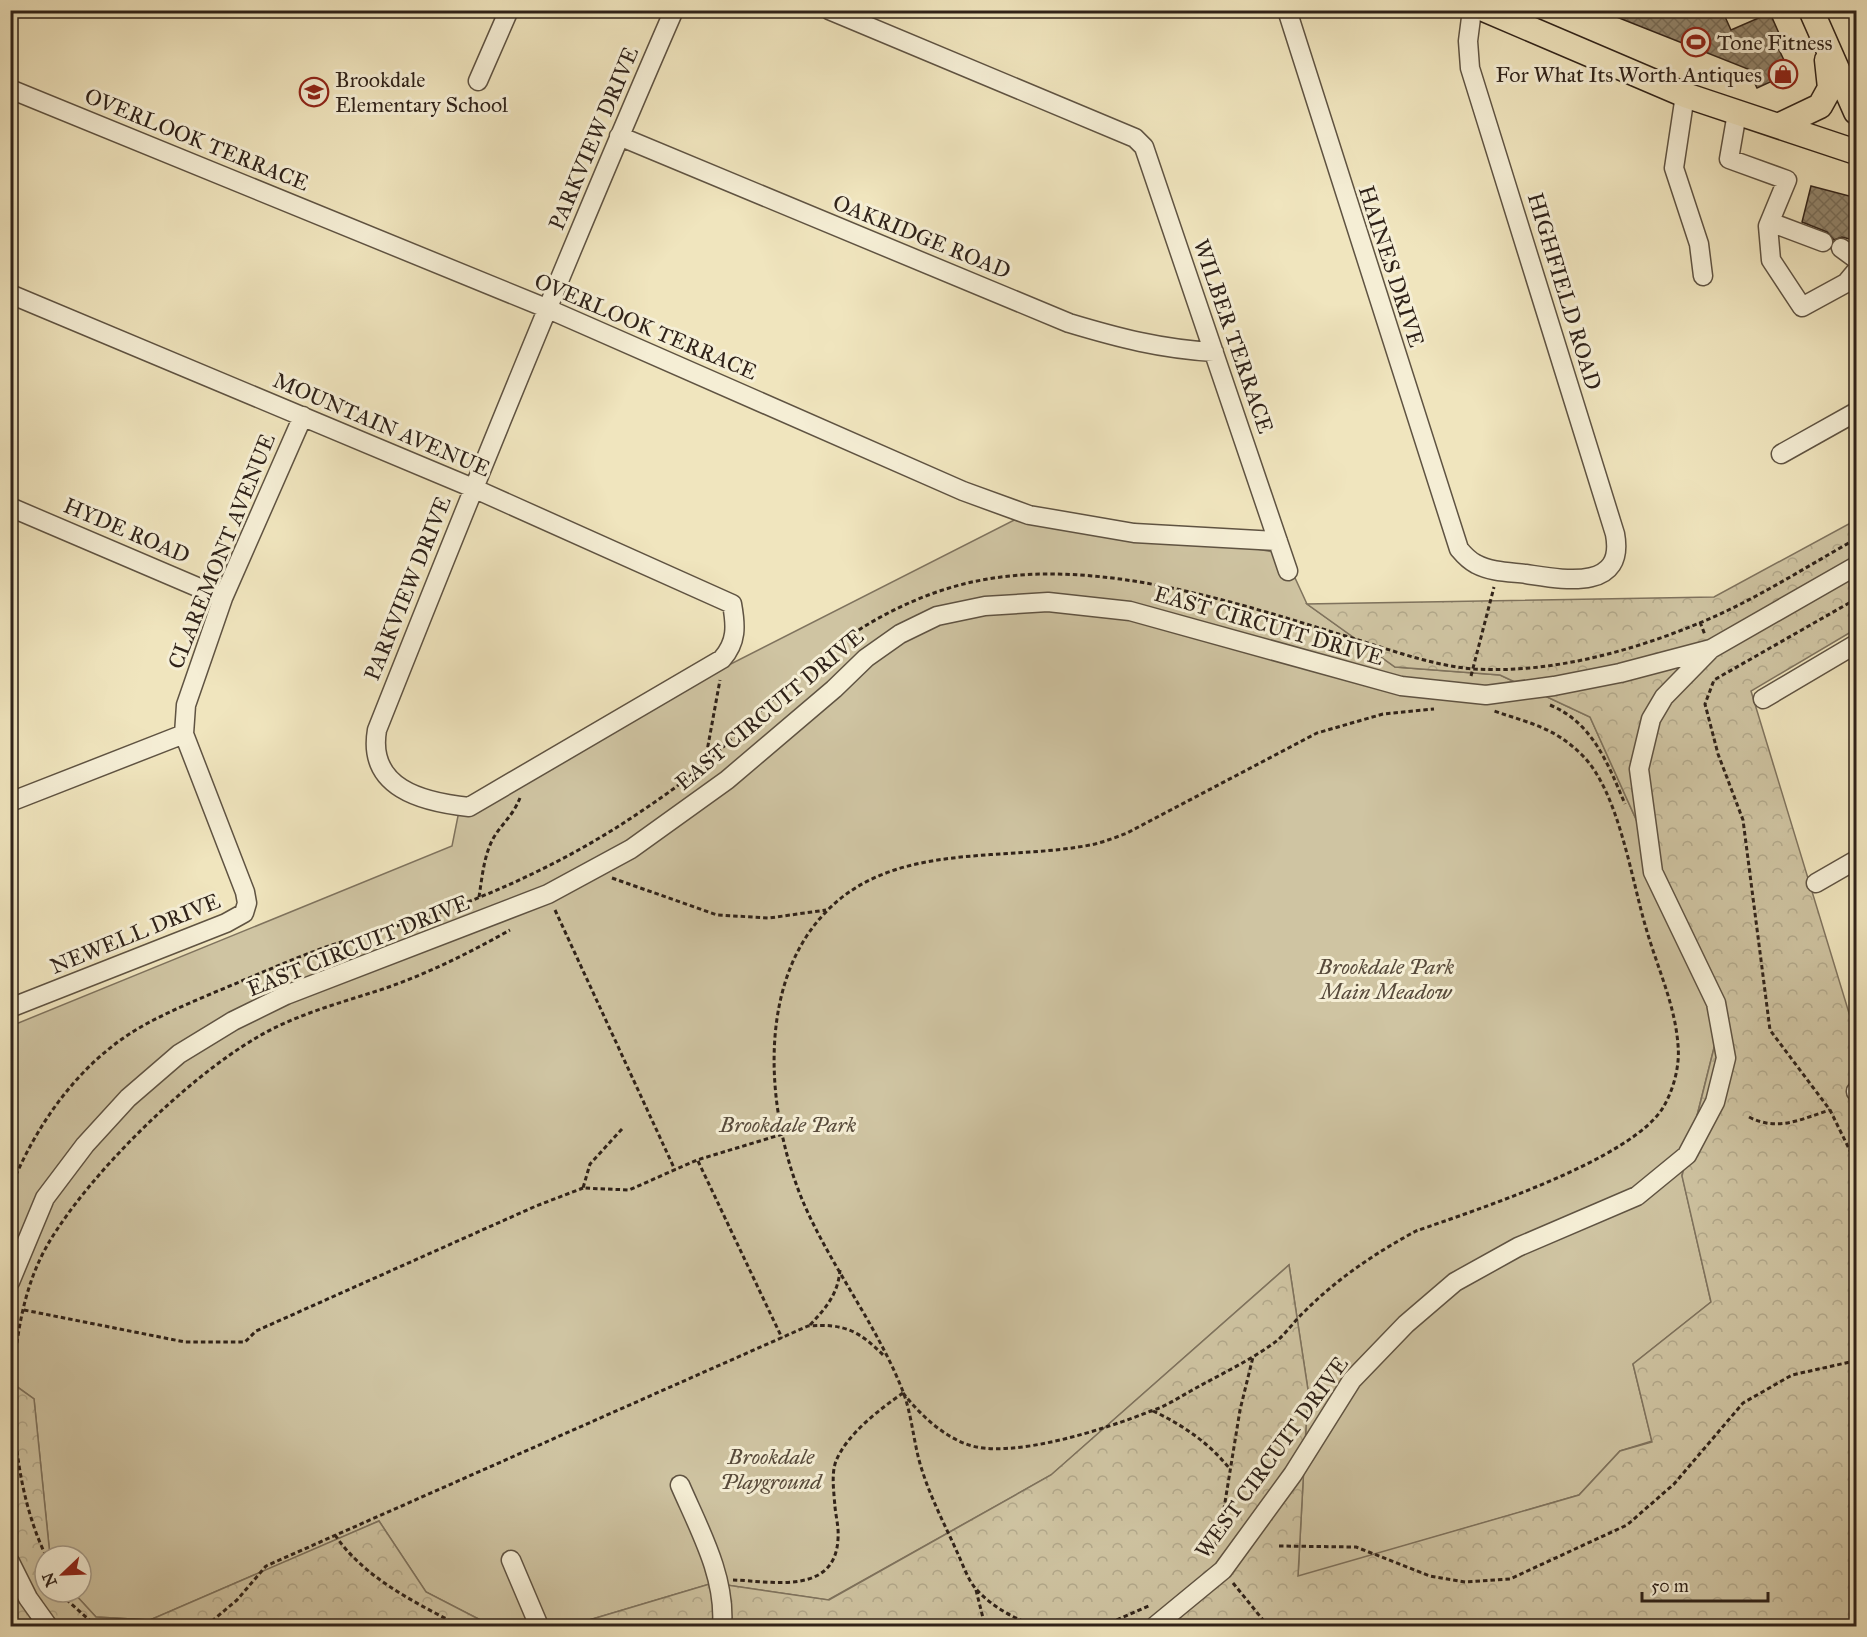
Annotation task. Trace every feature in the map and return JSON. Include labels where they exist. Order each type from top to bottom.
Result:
[{"type":"main road","points":[[1486,10],[1685,94],[1857,153]]},
{"type":"main road","points":[[1811,10],[1825,46],[1857,112]]},
{"type":"main road","points":[[1778,126],[1820,106],[1830,88],[1825,46]]},
{"type":"street","points":[[478,81],[509,10]]},
{"type":"street","name":"PARKVIEW DRIVE","points":[[674,10],[546,308],[473,488],[377,729],[374,745],[376,758],[384,774],[397,785],[421,799],[469,807],[722,659],[734,642],[736,623],[732,604]]},
{"type":"street","name":"WILBER TERRACE","points":[[829,10],[1135,138],[1144,147],[1288,571]]},
{"type":"street","name":"HAINES DRIVE","points":[[1287,10],[1453,536],[1467,559],[1477,565],[1568,580],[1582,580],[1597,576]]},
{"type":"street","name":"HIGHFIELD ROAD","points":[[1472,10],[1468,41],[1470,68],[1618,547],[1616,556],[1607,570],[1597,576]]},
{"type":"street","name":"OVERLOOK TERRACE","points":[[10,89],[546,308],[963,490],[1029,515],[1134,533],[1278,541]]},
{"type":"street","points":[[1685,94],[1674,168],[1699,244],[1703,276]]},
{"type":"street","points":[[1737,113],[1729,159],[1787,180],[1770,222],[1771,260],[1802,307],[1846,283],[1857,271]]},
{"type":"street","name":"OAKRIDGE ROAD","points":[[619,136],[1069,323],[1136,343],[1173,350],[1214,351]]},
{"type":"street","points":[[1770,222],[1823,242]]},
{"type":"street","points":[[1841,248],[1857,259]]},
{"type":"street","name":"MOUNTAIN AVENUE","points":[[10,294],[473,488],[732,604]]},
{"type":"street","points":[[1781,454],[1857,412]]},
{"type":"street","name":"CLAREMONT AVENUE","points":[[184,734],[186,705],[223,598],[303,416]]},
{"type":"street","name":"HYDE ROAD","points":[[10,507],[223,598]]},
{"type":"street","points":[[1711,649],[1857,566]]},
{"type":"street","name":"EAST CIRCUIT DRIVE","points":[[10,1282],[45,1198],[85,1145],[128,1098],[178,1054],[286,995],[548,894],[648,838],[727,780],[834,689],[866,658],[900,633],[937,616],[985,606],[1048,602],[1130,611],[1401,686],[1486,695],[1609,675],[1711,649]]},
{"type":"street","points":[[1763,699],[1857,644]]},
{"type":"street","name":"WEST CIRCUIT DRIVE","points":[[1155,1626],[1216,1564],[1293,1474],[1352,1380],[1406,1324],[1455,1282],[1518,1247],[1637,1196],[1687,1155],[1715,1102],[1726,1058],[1716,1003],[1653,872],[1639,770],[1652,719],[1664,697],[1711,649]]},
{"type":"street","points":[[10,802],[184,734]]},
{"type":"street","name":"NEWELL DRIVE","points":[[10,1008],[226,924],[244,913],[247,903],[245,892],[184,734]]},
{"type":"street","points":[[1816,883],[1857,860]]},
{"type":"street","points":[[680,1485],[702,1534],[717,1580],[722,1626]]},
{"type":"street","points":[[511,1560],[536,1618]]},
{"type":"street","points":[[10,1562],[28,1598],[48,1626]]},
{"type":"path","points":[[10,1189],[38,1129],[61,1098],[89,1068],[137,1030],[208,995],[291,961],[479,897],[528,876],[618,826],[705,763],[808,667],[876,619],[933,592],[982,580],[1034,574],[1074,576],[1166,587],[1246,606],[1409,657],[1471,669],[1516,669],[1593,658],[1719,614],[1857,539]]},
{"type":"path","points":[[1471,669],[1498,570]]},
{"type":"path","points":[[1857,599],[1714,680],[1705,704],[1718,754],[1743,820],[1770,1030],[1830,1110],[1857,1163]]},
{"type":"path","points":[[705,763],[720,679]]},
{"type":"path","points":[[1541,700],[1560,708],[1594,738],[1628,809]]},
{"type":"path","points":[[985,1626],[975,1588],[934,1502],[921,1465],[903,1393],[889,1361],[805,1204],[783,1134],[774,1055],[779,998],[800,949],[827,910],[841,897],[863,884],[925,862],[959,856],[1095,844],[1127,834],[1317,733],[1383,714],[1437,708]]},
{"type":"path","points":[[903,1393],[945,1434],[968,1445],[1008,1450],[1086,1433],[1153,1411],[1253,1356],[1279,1339],[1306,1309],[1356,1268],[1391,1244],[1416,1231],[1550,1180],[1607,1155],[1639,1132],[1663,1107],[1675,1079],[1679,1046],[1671,1001],[1644,924],[1618,824],[1600,781],[1583,756],[1552,730],[1490,710]]},
{"type":"path","points":[[479,897],[493,838],[513,816],[521,794]]},
{"type":"path","points":[[595,868],[642,891],[717,915],[769,918],[827,910]]},
{"type":"path","points":[[548,894],[675,1170]]},
{"type":"path","points":[[42,1544],[16,1456],[12,1396],[27,1293],[48,1244],[88,1189],[126,1146],[213,1066],[257,1036],[313,1012],[385,988],[463,957],[510,930]]},
{"type":"path","points":[[1749,1117],[1764,1125],[1784,1125],[1830,1110]]},
{"type":"path","points":[[583,1188],[590,1164],[622,1129]]},
{"type":"path","points":[[24,1310],[185,1342],[245,1342],[256,1331],[536,1206],[583,1188],[629,1190],[697,1160],[783,1134]]},
{"type":"path","points":[[697,1160],[782,1338]]},
{"type":"path","points":[[808,1326],[826,1307],[839,1287],[840,1270]]},
{"type":"path","points":[[206,1626],[237,1600],[266,1566],[808,1326],[835,1324],[869,1340],[889,1361]]},
{"type":"path","points":[[1279,1546],[1356,1547],[1430,1575],[1464,1582],[1510,1579],[1627,1525],[1674,1484],[1743,1403],[1792,1375],[1850,1362],[1857,1355]]},
{"type":"path","points":[[1253,1356],[1240,1410],[1216,1564],[1268,1626]]},
{"type":"path","points":[[1850,1362],[1857,1365]]},
{"type":"path","points":[[717,1580],[789,1583],[806,1581],[823,1572],[833,1558],[838,1539],[834,1491],[835,1463],[846,1444],[887,1404],[903,1393]]},
{"type":"path","points":[[1153,1411],[1180,1424],[1218,1454],[1231,1470]]},
{"type":"path","points":[[335,1536],[345,1550],[398,1593],[460,1626]]},
{"type":"path","points":[[975,1588],[994,1604],[1024,1623],[1038,1626]]},
{"type":"path","points":[[1103,1626],[1143,1610],[1160,1600]]},
{"type":"path","points":[[71,1604],[96,1626]]},
{"type":"path","points":[[10,1621],[14,1626]]},
{"type":"green space","name":"Brookdale Park","points":[[1036,509],[1284,554],[1307,604],[1395,667],[1500,675],[1590,717],[1689,937],[1720,1024],[1682,1175],[1711,1302],[1633,1364],[1652,1441],[1620,1451],[1579,1495],[1298,1577],[1308,1390],[1289,1265],[1051,1475],[828,1600],[713,1583],[569,1626],[492,1626],[426,1592],[379,1521],[150,1620],[96,1617],[84,1604],[93,1604],[93,1544],[49,1544],[34,1399],[11,1382],[11,1026],[452,846],[461,801]]},
{"type":"green space","points":[[1856,520],[1856,629],[1751,691],[1856,1036],[1856,1626],[569,1626],[713,1583],[829,1600],[1051,1475],[1289,1265],[1308,1390],[1298,1576],[1579,1495],[1620,1451],[1652,1442],[1633,1364],[1711,1302],[1682,1176],[1720,1024],[1689,937],[1590,717],[1500,675],[1395,667],[1307,604],[1714,597]]},
{"type":"green space","points":[[10,1382],[34,1399],[49,1544],[33,1544],[33,1604],[84,1604],[96,1617],[150,1620],[379,1521],[426,1592],[492,1626],[11,1626]]},
{"type":"building","points":[[1599,10],[1722,10],[1731,30],[1770,13],[1781,38],[1775,41],[1790,73],[1757,88],[1748,69]]},
{"type":"building","points":[[1811,186],[1857,198],[1857,241],[1842,237],[1834,240],[1827,232],[1802,222]]},
{"type":"place","name":"Tone Fitness","points":[[1696,42]]},
{"type":"place","name":"For What Its Worth Antiques","points":[[1783,74]]},
{"type":"place","name":"Brookdale Elementary School","points":[[314,92]]},
{"type":"park label","name":"Brookdale Park Main Meadow","points":[[1386,978]]},
{"type":"park label","name":"Brookdale Playground","points":[[771,1468]]}]
